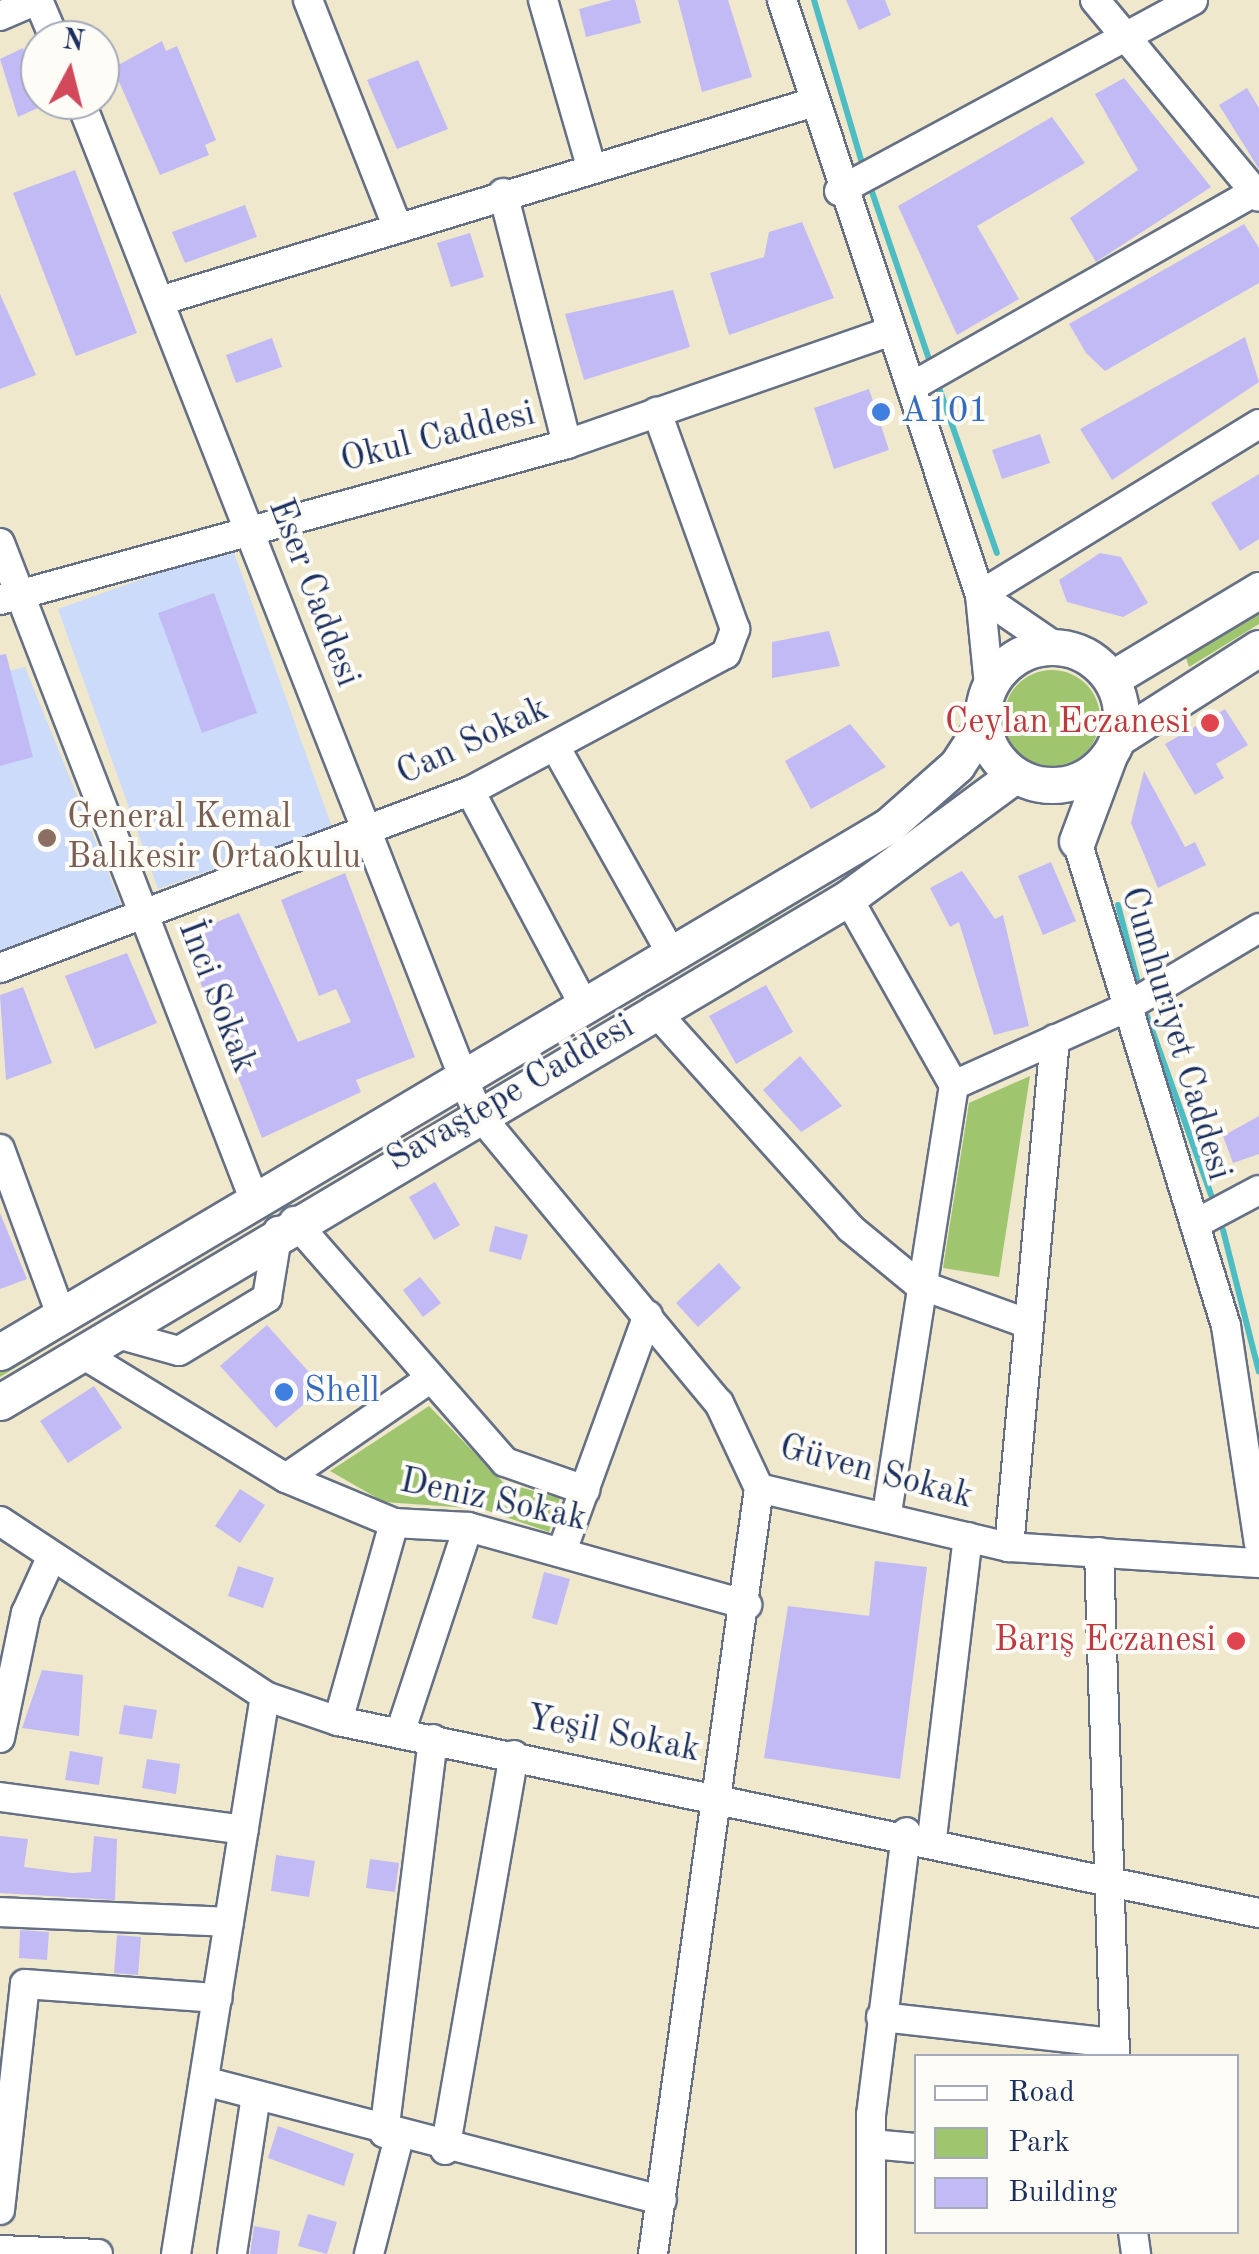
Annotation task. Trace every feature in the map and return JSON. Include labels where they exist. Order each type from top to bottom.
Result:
[{"type":"main road","points":[[1110,679],[1259,590]]},
{"type":"main road","points":[[1056,647],[1110,679],[1113,747],[1076,841],[983,725],[989,686],[1017,656],[1056,647]]},
{"type":"main road","points":[[1024,779],[1076,782],[1113,747],[1259,648]]},
{"type":"main road","name":"Savaştepe Caddesi","points":[[0,1352],[671,953],[925,795],[983,725]]},
{"type":"main road","name":"Savaştepe Caddesi","points":[[0,1402],[477,1112],[848,898],[1024,779]]},
{"type":"street","points":[[0,16],[37,0]]},
{"type":"street","points":[[308,0],[397,226]]},
{"type":"street","points":[[543,0],[591,166]]},
{"type":"street","points":[[782,0],[839,191],[911,387],[980,595],[989,686]]},
{"type":"street","points":[[911,387],[1257,193],[1095,0]]},
{"type":"street","points":[[839,191],[1193,0]]},
{"type":"street","points":[[163,300],[591,166],[811,103]]},
{"type":"street","name":"Eser Caddesi","points":[[88,120],[163,300],[246,526],[477,1112]]},
{"type":"street","points":[[504,193],[568,444]]},
{"type":"street","name":"Okul Caddesi","points":[[10,597],[246,526],[568,444],[888,332]]},
{"type":"street","name":"Can Sokak","points":[[0,968],[470,791],[726,654],[735,629],[657,412]]},
{"type":"street","points":[[980,595],[1259,424]]},
{"type":"street","name":"İnci Sokak","points":[[0,543],[10,597],[144,916],[254,1199]]},
{"type":"street","points":[[980,595],[1056,647]]},
{"type":"street","points":[[556,748],[671,953]]},
{"type":"street","points":[[470,791],[584,1005]]},
{"type":"street","name":"Cumhuriyet Caddesi","points":[[1076,841],[1226,1326],[1255,1470],[1259,1543]]},
{"type":"street","points":[[848,898],[954,1084],[918,1284],[886,1518]]},
{"type":"street","points":[[954,1084],[1125,1008],[1259,928]]},
{"type":"street","points":[[654,1010],[850,1228],[918,1284],[1029,1324]]},
{"type":"street","points":[[1008,1546],[1055,1039]]},
{"type":"street","name":"Güven Sokak","points":[[477,1112],[719,1402],[759,1488],[1008,1546],[1259,1563]]},
{"type":"street","points":[[0,1149],[61,1315]]},
{"type":"street","points":[[1195,1224],[1259,1190]]},
{"type":"street","points":[[114,1333],[179,1352],[268,1298],[286,1226]]},
{"type":"street","points":[[286,1226],[505,1462],[585,1490]]},
{"type":"street","points":[[562,1551],[648,1315]]},
{"type":"street","name":"Deniz Sokak","points":[[81,1354],[286,1478],[394,1523],[468,1528],[747,1605]]},
{"type":"street","points":[[286,1478],[428,1380]]},
{"type":"street","points":[[654,2254],[716,1793],[747,1605],[759,1488]]},
{"type":"street","name":"Yeşil Sokak","points":[[0,1521],[266,1696],[338,1721],[919,1835],[1259,1913]]},
{"type":"street","points":[[338,1721],[394,1523]]},
{"type":"street","points":[[400,1734],[468,1528]]},
{"type":"street","points":[[871,2254],[871,2144],[881,2018],[919,1835],[968,1537]]},
{"type":"street","points":[[881,2018],[1114,2050],[1099,1552]]},
{"type":"street","points":[[2,1721],[26,1612],[52,1556]]},
{"type":"street","points":[[176,2254],[266,1696]]},
{"type":"street","points":[[369,2254],[392,2135],[433,1739]]},
{"type":"street","points":[[445,2150],[514,1754]]},
{"type":"street","points":[[0,1798],[244,1830]]},
{"type":"street","points":[[0,1912],[229,1922]]},
{"type":"street","points":[[0,2210],[24,1984],[217,1998]]},
{"type":"street","points":[[204,2080],[445,2150],[662,2200]]},
{"type":"street","points":[[232,2254],[256,2096]]},
{"type":"street","points":[[871,2144],[914,2148]]},
{"type":"street","points":[[0,2250],[98,2254]]},
{"type":"shaded area","points":[[232,547],[332,827],[158,889],[58,609]]},
{"type":"shaded area","name":"General Kemal Balıkesir Ortaokulu","points":[[25,667],[122,907],[0,951],[0,673]]},
{"type":"green space","points":[[1259,610],[1259,624],[1189,667],[1186,658]]},
{"type":"green space","points":[[1052,670],[1070,674],[1086,684],[1096,700],[1100,718],[1096,736],[1086,752],[1070,762],[1052,766],[1034,762],[1018,752],[1008,736],[1004,718],[1008,700],[1018,684],[1034,674]]},
{"type":"green space","points":[[922,817],[925,824],[752,932],[512,1063]]},
{"type":"green space","points":[[1030,1076],[999,1277],[943,1268],[969,1103]]},
{"type":"green space","points":[[444,1107],[0,1377],[0,1369]]},
{"type":"green space","points":[[429,1406],[504,1483],[560,1498],[549,1532],[483,1509],[384,1502],[330,1471]]},
{"type":"building","points":[[612,0],[635,0],[641,23],[586,37],[579,9]]},
{"type":"building","points":[[678,0],[728,0],[752,77],[702,92]]},
{"type":"building","points":[[846,0],[885,0],[891,15],[859,30]]},
{"type":"building","points":[[162,41],[166,51],[177,46],[216,140],[205,145],[209,155],[160,175],[120,84],[120,64]]},
{"type":"building","points":[[20,49],[18,117],[0,59]]},
{"type":"building","points":[[418,60],[448,129],[397,149],[367,80]]},
{"type":"building","points":[[1124,78],[1211,187],[1096,262],[1070,218],[1138,170],[1095,94]]},
{"type":"building","points":[[1247,88],[1259,108],[1259,169],[1219,105]]},
{"type":"building","points":[[1052,117],[1085,163],[977,226],[1019,299],[957,335],[898,206]]},
{"type":"building","points":[[75,170],[137,333],[76,356],[13,193]]},
{"type":"building","points":[[245,205],[257,237],[185,263],[172,232]]},
{"type":"building","points":[[802,222],[834,298],[729,335],[710,273],[764,257],[769,232]]},
{"type":"building","points":[[1244,224],[1259,248],[1259,283],[1105,371],[1086,353],[1069,324]]},
{"type":"building","points":[[470,233],[484,277],[451,287],[437,243]]},
{"type":"building","points":[[673,290],[690,347],[584,380],[565,314]]},
{"type":"building","points":[[0,294],[36,375],[0,389]]},
{"type":"building","points":[[1245,337],[1259,382],[1112,480],[1080,429]]},
{"type":"building","points":[[272,338],[282,367],[236,383],[226,355]]},
{"type":"building","points":[[869,389],[889,450],[834,469],[814,408]]},
{"type":"building","points":[[1040,434],[1050,463],[1002,479],[992,450]]},
{"type":"building","points":[[1259,474],[1259,539],[1240,551],[1211,503]]},
{"type":"building","points":[[1100,553],[1121,557],[1148,603],[1123,617],[1067,602],[1059,580]]},
{"type":"building","points":[[214,593],[257,713],[202,733],[158,613]]},
{"type":"building","points":[[829,631],[840,666],[772,678],[772,642]]},
{"type":"building","points":[[6,654],[33,757],[0,766],[0,655]]},
{"type":"building","points":[[1225,709],[1248,745],[1216,764],[1224,778],[1195,795],[1165,744]]},
{"type":"building","points":[[850,724],[886,767],[811,809],[785,761]]},
{"type":"building","points":[[1144,771],[1185,847],[1195,842],[1206,865],[1158,888],[1131,823]]},
{"type":"building","points":[[1051,862],[1076,921],[1043,935],[1018,876]]},
{"type":"building","points":[[962,871],[995,919],[1003,915],[1029,1026],[994,1035],[959,922],[950,927],[930,888]]},
{"type":"building","points":[[345,873],[415,1057],[356,1080],[361,1092],[262,1138],[182,936],[239,913],[298,1042],[351,1022],[336,989],[319,996],[281,900]]},
{"type":"building","points":[[127,953],[157,1023],[95,1049],[65,976]]},
{"type":"building","points":[[766,985],[793,1032],[736,1064],[709,1016]]},
{"type":"building","points":[[23,987],[52,1063],[6,1080],[0,995]]},
{"type":"building","points":[[800,1056],[842,1106],[801,1132],[763,1090]]},
{"type":"building","points":[[1259,1116],[1259,1154],[1233,1163],[1223,1136]]},
{"type":"building","points":[[435,1182],[460,1225],[434,1240],[409,1197]]},
{"type":"building","points":[[0,1213],[27,1279],[0,1289]]},
{"type":"building","points":[[495,1226],[528,1235],[521,1260],[489,1251]]},
{"type":"building","points":[[719,1263],[741,1288],[698,1327],[676,1303]]},
{"type":"building","points":[[420,1277],[441,1303],[423,1317],[403,1290]]},
{"type":"building","points":[[267,1325],[323,1388],[276,1428],[220,1366]]},
{"type":"building","points":[[94,1386],[122,1428],[68,1463],[40,1421]]},
{"type":"building","points":[[240,1489],[265,1505],[240,1543],[215,1526]]},
{"type":"building","points":[[875,1561],[927,1567],[900,1779],[764,1758],[788,1606],[869,1616]]},
{"type":"building","points":[[238,1566],[274,1578],[263,1608],[228,1596]]},
{"type":"building","points":[[544,1572],[570,1579],[557,1625],[532,1618]]},
{"type":"building","points":[[42,1670],[83,1675],[79,1736],[22,1728]]},
{"type":"building","points":[[124,1705],[157,1710],[152,1739],[119,1734]]},
{"type":"building","points":[[70,1751],[103,1757],[99,1785],[65,1780]]},
{"type":"building","points":[[147,1759],[180,1764],[176,1794],[142,1788]]},
{"type":"building","points":[[0,1836],[28,1839],[24,1867],[72,1873],[91,1872],[94,1836],[117,1839],[115,1900],[0,1893]]},
{"type":"building","points":[[276,1855],[315,1861],[309,1897],[271,1891]]},
{"type":"building","points":[[370,1859],[399,1863],[395,1892],[366,1888]]},
{"type":"building","points":[[20,1930],[49,1932],[47,1960],[19,1958]]},
{"type":"building","points":[[117,1935],[141,1937],[138,1975],[114,1973]]},
{"type":"building","points":[[278,2126],[354,2154],[344,2186],[268,2158]]},
{"type":"building","points":[[308,2214],[337,2222],[327,2254],[298,2246]]},
{"type":"building","points":[[254,2226],[280,2231],[277,2254],[250,2254]]},
{"type":"waterway","points":[[814,0],[863,167]]},
{"type":"waterway","points":[[869,183],[931,365]]},
{"type":"waterway","points":[[937,382],[997,553]]},
{"type":"waterway","points":[[1118,905],[1137,979]]},
{"type":"waterway","points":[[1147,1016],[1211,1195]]},
{"type":"waterway","points":[[1223,1230],[1259,1372]]},
{"type":"place","name":"A101","points":[[881,412]]},
{"type":"place","name":"Ceylan Eczanesi","points":[[1210,723]]},
{"type":"place","name":"General Kemal Balıkesir Ortaokulu","points":[[47,838]]},
{"type":"place","name":"Shell","points":[[284,1392]]},
{"type":"place","name":"Barış Eczanesi","points":[[1236,1641]]}]
